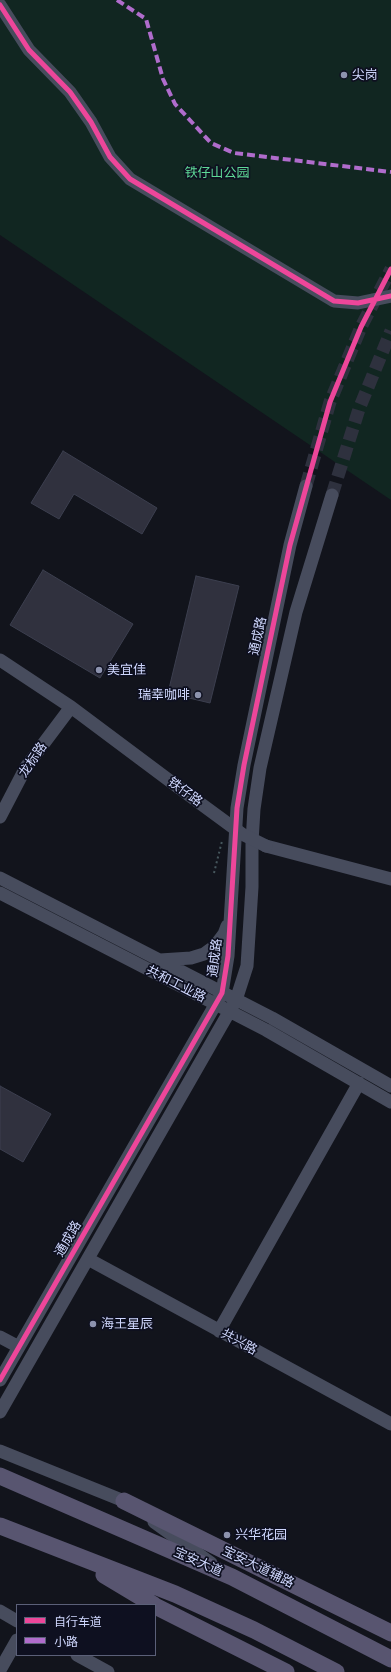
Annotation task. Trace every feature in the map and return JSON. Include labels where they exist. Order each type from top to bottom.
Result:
[{"type":"main road","name":"宝安大道","points":[[0,1476],[232,1577],[391,1659]]},
{"type":"main road","name":"宝安大道辅路","points":[[124,1502],[391,1633]]},
{"type":"main road","points":[[0,1526],[60,1548],[175,1594],[254,1630],[336,1672]]},
{"type":"main road","points":[[60,1548],[152,1604]]},
{"type":"main road","points":[[156,1606],[286,1672]]},
{"type":"street","points":[[0,5],[30,50],[70,92],[91,122],[110,158],[130,179],[334,300],[358,303],[391,296]]},
{"type":"street","name":"通成路","points":[[0,1380],[222,992],[228,956],[237,808],[244,765],[288,552],[306,486]]},
{"type":"street","name":"通成路","points":[[0,1412],[236,1000],[247,966],[252,887],[254,809],[260,768],[296,612],[332,496]]},
{"type":"street","name":"铁仔路","points":[[0,660],[71,706],[242,834],[266,846],[391,879]]},
{"type":"street","name":"龙标路","points":[[0,817],[26,767],[71,706]]},
{"type":"street","name":"共和工业路","points":[[0,878],[222,992],[391,1086]]},
{"type":"street","name":"共和工业路","points":[[0,893],[215,1004],[391,1102]]},
{"type":"street","points":[[158,960],[191,958],[204,954],[215,946],[224,934],[230,919]]},
{"type":"street","points":[[220,1331],[359,1083]]},
{"type":"street","name":"共兴路","points":[[88,1259],[391,1424]]},
{"type":"street","points":[[0,1337],[19,1347]]},
{"type":"street","points":[[0,1451],[124,1502],[232,1577]]},
{"type":"street","points":[[0,1611],[16,1620]]},
{"type":"street","points":[[0,1670],[16,1642]]},
{"type":"street","points":[[79,1656],[108,1672]]},
{"type":"path","points":[[214,873],[227,823]]},
{"type":"green space","name":"铁仔山公园","points":[[0,0],[391,0],[391,500],[0,235]]},
{"type":"building","points":[[63,451],[157,508],[142,534],[74,494],[59,519],[31,503]]},
{"type":"building","points":[[43,570],[133,624],[100,678],[10,625]]},
{"type":"building","points":[[196,576],[239,586],[210,703],[168,693]]},
{"type":"building","points":[[0,1086],[51,1114],[23,1162],[0,1149]]},
{"type":"tunnel","points":[[306,486],[330,402],[361,327],[391,269]]},
{"type":"tunnel","points":[[332,495],[359,409],[391,331]]},
{"type":"marked path","points":[[117,0],[146,19],[163,79],[175,104],[211,143],[234,153],[391,172]]},
{"type":"cycle path","points":[[0,5],[29,50],[70,92],[91,122],[110,157],[130,179],[334,301],[358,303],[391,296]]},
{"type":"cycle path","points":[[0,1380],[222,993],[228,956],[237,808],[244,765],[290,545],[330,402],[361,327],[391,269]]},
{"type":"place","name":"尖岗","points":[[344,75]]},
{"type":"place","name":"美宜佳","points":[[99,670]]},
{"type":"place","name":"瑞幸咖啡","points":[[198,695]]},
{"type":"place","name":"海王星辰","points":[[93,1324]]},
{"type":"place","name":"兴华花园","points":[[227,1535]]}]
